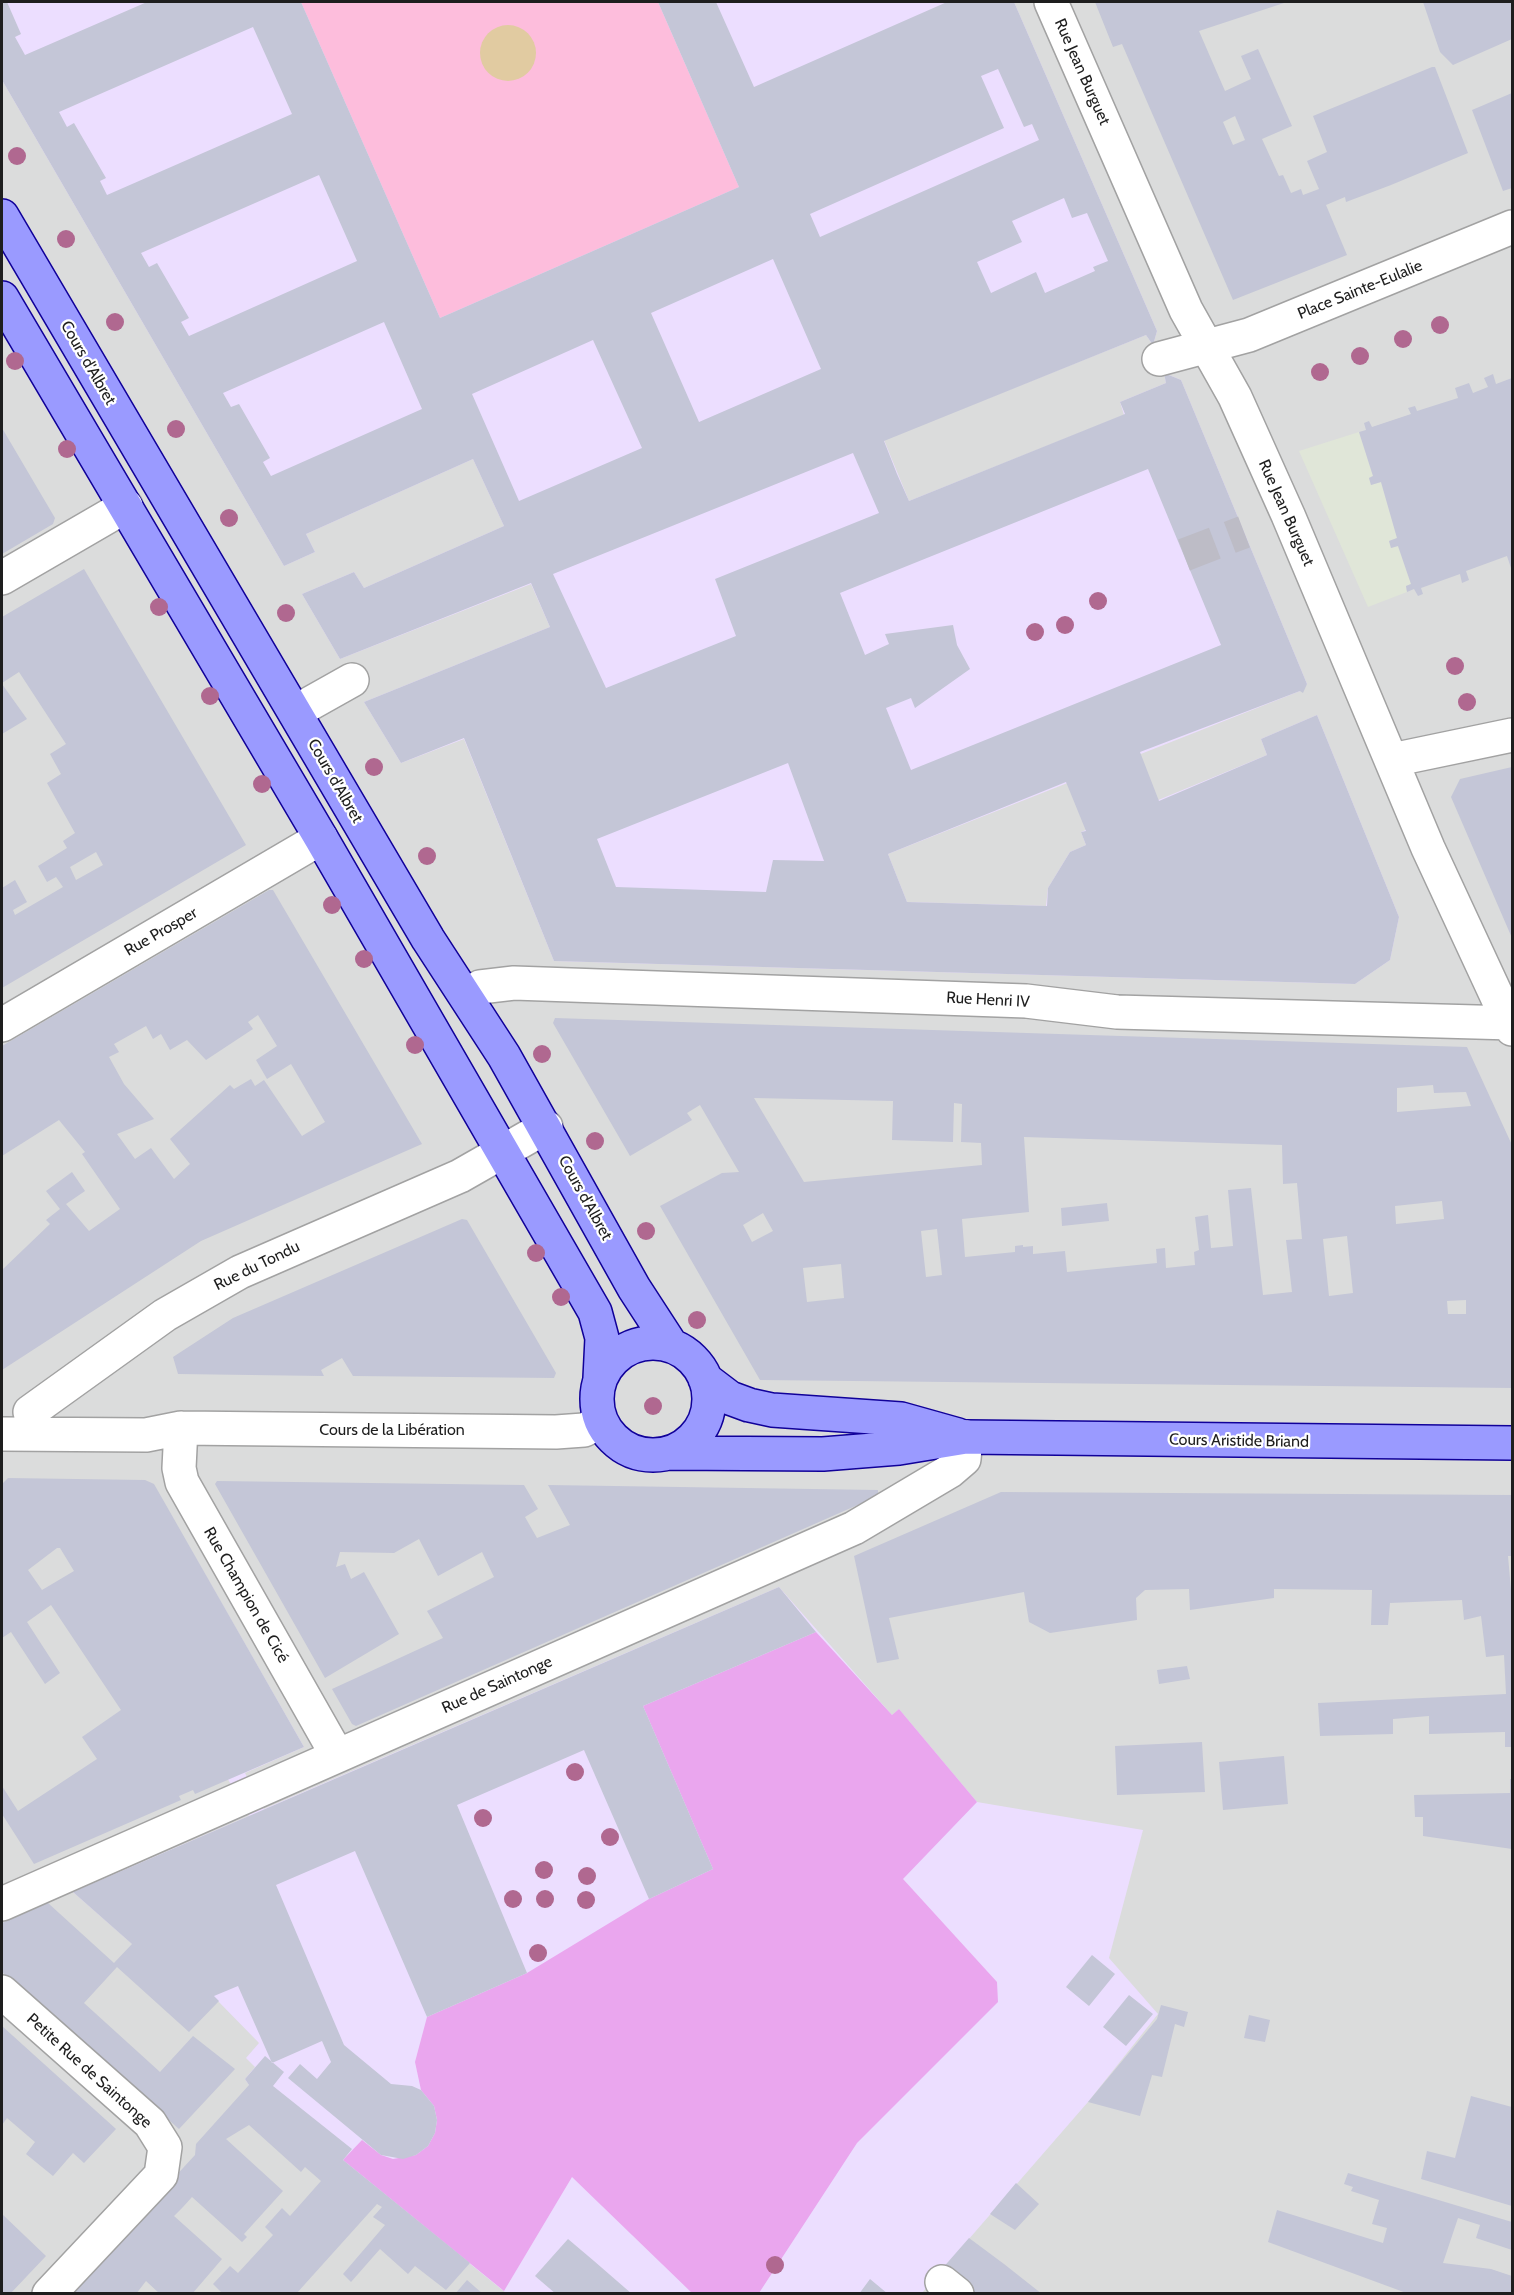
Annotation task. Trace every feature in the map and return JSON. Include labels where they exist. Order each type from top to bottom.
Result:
[{"type":"main road","name":"Cours d'Albret","points":[[2,216],[428,939],[466,996],[546,1127],[634,1288],[671,1346]]},
{"type":"main road","points":[[2,298],[321,838],[595,1312],[602,1338],[600,1378],[596,1399],[601,1422],[610,1437],[635,1453],[647,1455],[669,1453],[688,1443],[698,1432],[708,1411],[709,1395],[705,1378],[692,1358],[671,1346],[652,1342],[632,1346],[613,1358],[600,1378]]},
{"type":"main road","name":"Cours Aristide Briand","points":[[705,1378],[730,1398],[749,1406],[772,1410],[901,1419],[966,1437]]},
{"type":"main road","name":"Cours Aristide Briand","points":[[669,1453],[823,1454],[899,1448],[966,1437],[1512,1443]]},
{"type":"street","name":"Rue Jean Burguet","points":[[1052,2],[1186,310],[1235,397],[1428,848],[1512,1025]]},
{"type":"street","name":"Place Sainte-Eulalie","points":[[1159,359],[1249,335],[1512,228]]},
{"type":"street","points":[[2,578],[126,506]]},
{"type":"street","points":[[295,712],[352,681]]},
{"type":"street","points":[[1392,760],[1512,735]]},
{"type":"street","name":"Rue Prosper","points":[[2,1025],[321,838]]},
{"type":"street","name":"Rue Henri IV","points":[[466,996],[480,987],[514,983],[1026,1001],[1117,1012],[1512,1025]]},
{"type":"street","name":"Rue du Tondu","points":[[16,1412],[165,1315],[240,1272],[460,1176],[546,1127]]},
{"type":"street","name":"Cours de la Libération","points":[[16,1412],[139,1415],[181,1428]]},
{"type":"street","name":"Cours de la Libération","points":[[2,1434],[146,1435],[181,1428],[556,1431],[584,1430],[601,1422]]},
{"type":"street","name":"Rue Champion de Cicé","points":[[181,1428],[179,1468],[182,1482],[337,1755]]},
{"type":"street","name":"Rue de Saintonge","points":[[2,1904],[854,1528],[950,1471],[964,1459],[966,1437]]},
{"type":"street","name":"Petite Rue de Saintonge","points":[[2,1992],[150,2123],[165,2147],[161,2175],[49,2294]]},
{"type":"shaded area","points":[[2,2],[1512,2],[1512,2293],[2,2293]]},
{"type":"shaded area","points":[[2,2],[1014,2],[1157,331],[1153,345],[1146,335],[884,440],[909,501],[1124,415],[1120,402],[1166,383],[1164,373],[1181,380],[1307,684],[1300,691],[888,854],[907,902],[1046,906],[1048,888],[1070,852],[1086,845],[1081,832],[1267,755],[1261,739],[1317,715],[1399,917],[1390,960],[1355,984],[554,961],[464,739],[401,763],[364,702],[550,627],[531,584],[340,659],[302,594],[354,572],[364,588],[504,526],[473,459],[306,534],[315,552],[284,566],[2,80]]},
{"type":"shaded area","points":[[301,2],[658,2],[739,187],[440,318]]},
{"type":"shaded area","points":[[508,25],[519,27],[528,33],[534,42],[536,53],[534,64],[528,73],[519,79],[508,81],[497,79],[488,73],[482,64],[480,53],[482,42],[488,33],[497,27]]},
{"type":"shaded area","points":[[1359,432],[1373,476],[1369,478],[1371,485],[1381,482],[1397,538],[1389,541],[1391,548],[1398,546],[1411,584],[1406,586],[1407,592],[1368,607],[1299,451]]},
{"type":"shaded area","points":[[186,1541],[304,1747],[245,1773],[264,1809],[779,1587],[892,1715],[899,1709],[977,1802],[1143,1830],[1109,1958],[1158,2014],[1088,2102],[922,2293],[506,2293],[249,2085],[245,2079],[255,2067],[246,2058],[259,2043],[214,1997],[204,2007],[73,1892],[249,1816],[115,1582]]},
{"type":"shaded area","points":[[816,1632],[892,1715],[899,1709],[977,1802],[903,1879],[997,1982],[998,2002],[857,2143],[759,2293],[692,2293],[572,2177],[504,2291],[343,2160],[362,2140],[381,2155],[393,2159],[416,2155],[428,2146],[435,2133],[437,2120],[434,2106],[421,2090],[415,2062],[427,2017],[527,1973],[649,1899],[713,1869],[643,1706]]},
{"type":"building","points":[[2,2],[7,2],[21,34],[15,37],[25,55],[147,2],[301,2],[440,318],[739,187],[658,2],[716,2],[754,87],[947,2],[1014,2],[1157,331],[1153,345],[1146,335],[884,441],[909,501],[1125,414],[1120,402],[1166,383],[1164,373],[1181,380],[1307,684],[1303,693],[1300,691],[1140,752],[1159,801],[1267,755],[1261,739],[1317,715],[1399,917],[1390,960],[1355,984],[554,961],[464,738],[401,763],[364,702],[550,627],[531,583],[340,659],[302,594],[354,572],[364,588],[504,526],[473,459],[306,534],[315,552],[284,566],[2,80]],"holes":[[[253,27],[292,114],[107,195],[100,181],[106,178],[74,123],[67,127],[59,112]],[[998,69],[1024,127],[1032,124],[1039,140],[820,237],[810,214],[1004,128],[981,76]],[[319,175],[357,261],[189,336],[181,322],[189,318],[157,263],[149,267],[141,253]],[[1064,198],[1072,218],[1087,213],[1108,261],[1093,267],[1095,271],[1045,293],[1036,272],[991,293],[977,262],[1022,242],[1012,221]],[[773,259],[821,369],[699,422],[651,313]],[[384,322],[422,409],[271,476],[263,462],[270,458],[239,404],[231,407],[223,393]],[[593,340],[642,448],[519,501],[472,394]],[[853,453],[879,513],[715,579],[736,636],[606,688],[553,574]],[[1148,469],[1221,645],[911,770],[886,708],[911,698],[915,708],[970,669],[957,645],[953,625],[885,634],[889,644],[865,655],[840,593]],[[788,763],[824,861],[773,860],[766,892],[616,887],[597,839]],[[1066,782],[1086,831],[1081,832],[1086,845],[1070,852],[1048,888],[1047,906],[907,902],[888,854]]]},
{"type":"building","points":[[1095,2],[1287,2],[1199,31],[1225,91],[1251,79],[1241,56],[1258,49],[1292,126],[1262,139],[1279,176],[1283,175],[1291,193],[1301,189],[1303,195],[1319,189],[1307,161],[1327,152],[1313,116],[1432,67],[1435,67],[1468,153],[1346,202],[1345,197],[1326,205],[1347,255],[1233,300],[1122,44],[1113,47]],"holes":[[[1235,116],[1245,140],[1233,145],[1223,122]]]},
{"type":"building","points":[[1423,2],[1512,2],[1512,39],[1453,65],[1440,52]]},
{"type":"building","points":[[1512,93],[1512,188],[1503,191],[1472,110]]},
{"type":"building","points":[[1493,374],[1496,384],[1512,378],[1512,571],[1507,556],[1466,571],[1469,580],[1462,583],[1460,574],[1421,588],[1423,594],[1418,596],[1414,589],[1407,592],[1406,586],[1411,584],[1398,546],[1391,548],[1389,541],[1397,538],[1381,482],[1371,485],[1369,478],[1373,476],[1359,432],[1366,430],[1364,423],[1369,421],[1372,427],[1411,414],[1408,408],[1415,406],[1417,411],[1458,398],[1455,388],[1469,383],[1473,393],[1488,387],[1484,378]]},
{"type":"building","points":[[2,428],[55,518],[53,524],[2,554]]},
{"type":"building","points":[[84,569],[246,845],[2,988],[2,888],[15,880],[27,902],[13,910],[15,915],[63,887],[56,877],[47,882],[38,866],[67,848],[63,841],[75,833],[47,783],[61,774],[50,754],[66,744],[19,672],[2,683],[2,617]],"holes":[[[96,852],[103,865],[76,880],[70,867]]]},
{"type":"building","points":[[2,684],[27,719],[2,734]]},
{"type":"building","points":[[1512,767],[1512,938],[1451,797],[1460,779]]},
{"type":"building","points":[[269,890],[273,890],[422,1144],[201,1241],[2,1370],[2,1270],[50,1224],[46,1220],[60,1209],[46,1191],[72,1172],[85,1191],[66,1204],[89,1231],[120,1209],[82,1154],[85,1152],[59,1120],[2,1156],[2,1046]],"holes":[[[258,1015],[277,1046],[256,1060],[267,1079],[291,1064],[325,1122],[302,1136],[264,1080],[255,1086],[251,1079],[234,1089],[230,1085],[170,1139],[190,1164],[174,1179],[151,1148],[135,1159],[117,1134],[154,1119],[124,1084],[109,1057],[119,1052],[114,1044],[146,1026],[153,1039],[161,1034],[170,1050],[187,1040],[206,1060],[253,1029],[248,1022]]]},
{"type":"building","points":[[555,1018],[1467,1047],[1512,1145],[1512,1388],[760,1380],[660,1206],[722,1173],[739,1172],[700,1105],[687,1113],[692,1120],[630,1156],[553,1023]],"holes":[[[1433,1085],[1434,1093],[1466,1092],[1471,1106],[1397,1112],[1397,1088]],[[754,1098],[893,1101],[892,1140],[953,1142],[954,1103],[962,1104],[961,1142],[981,1143],[982,1165],[804,1182]],[[1024,1137],[1282,1145],[1283,1184],[1297,1183],[1302,1239],[1286,1240],[1292,1292],[1263,1295],[1251,1188],[1228,1190],[1233,1246],[1211,1248],[1208,1215],[1195,1217],[1199,1250],[1194,1252],[1195,1265],[1166,1268],[1165,1248],[1156,1249],[1157,1263],[1067,1272],[1065,1251],[1033,1254],[1033,1246],[1015,1246],[1015,1252],[965,1257],[962,1219],[1029,1212]],[[1442,1201],[1444,1219],[1396,1224],[1395,1206]],[[763,1213],[773,1231],[752,1242],[743,1225]],[[937,1229],[942,1275],[926,1277],[921,1231]],[[1347,1236],[1353,1293],[1329,1296],[1323,1239]],[[841,1264],[844,1298],[807,1302],[803,1268]],[[1466,1300],[1466,1314],[1448,1314],[1447,1301]]]},
{"type":"building","points":[[1107,1203],[1109,1221],[1062,1226],[1061,1208]]},
{"type":"building","points":[[462,1219],[467,1220],[556,1373],[554,1378],[353,1376],[342,1358],[321,1370],[324,1376],[178,1374],[173,1357],[233,1318]]},
{"type":"building","points":[[8,1478],[145,1480],[154,1484],[304,1747],[195,1794],[193,1790],[179,1796],[181,1800],[34,1864],[2,1814],[2,1786],[18,1811],[97,1759],[82,1737],[121,1710],[51,1605],[27,1622],[60,1673],[45,1684],[11,1632],[2,1638],[2,1484]],"holes":[[[60,1548],[74,1571],[42,1590],[28,1570]]]},
{"type":"building","points":[[217,1481],[524,1485],[538,1509],[525,1517],[537,1538],[570,1525],[548,1485],[878,1490],[878,1496],[356,1726],[352,1724],[332,1689],[443,1638],[427,1611],[494,1577],[482,1552],[438,1576],[419,1539],[394,1553],[340,1552],[336,1567],[345,1564],[351,1579],[364,1572],[399,1634],[325,1678],[215,1484]]},
{"type":"building","points":[[1001,1492],[1512,1495],[1512,1556],[1508,1556],[1512,1601],[1512,1747],[1505,1747],[1505,1732],[1429,1734],[1429,1716],[1393,1719],[1393,1734],[1320,1736],[1318,1703],[1506,1694],[1504,1655],[1486,1657],[1481,1616],[1464,1620],[1462,1600],[1390,1603],[1388,1625],[1371,1625],[1372,1590],[1274,1589],[1274,1598],[1190,1610],[1189,1589],[1145,1590],[1136,1598],[1137,1620],[1050,1633],[1029,1622],[1024,1592],[889,1618],[899,1659],[877,1663],[854,1556]]},
{"type":"building","points":[[779,1587],[816,1632],[643,1706],[713,1869],[649,1899],[584,1750],[457,1805],[527,1973],[427,2017],[355,1851],[276,1885],[344,2045],[391,2084],[412,2086],[421,2090],[434,2106],[437,2120],[435,2133],[428,2146],[416,2155],[403,2159],[381,2155],[288,2078],[300,2064],[317,2079],[331,2062],[322,2041],[272,2063],[238,1986],[214,1996],[219,2001],[189,2032],[117,1967],[84,2003],[160,2072],[193,2036],[235,2069],[179,2129],[2,1972],[2,1923],[48,1903],[114,1963],[132,1944],[73,1892]]},
{"type":"building","points":[[1187,1666],[1190,1679],[1159,1684],[1157,1670]]},
{"type":"building","points":[[1202,1742],[1205,1792],[1117,1795],[1115,1746]]},
{"type":"building","points":[[1284,1756],[1288,1804],[1223,1810],[1219,1762]]},
{"type":"building","points":[[1510,1779],[1512,1779],[1512,1849],[1423,1836],[1423,1817],[1415,1817],[1414,1795],[1510,1793]]},
{"type":"building","points":[[1092,1955],[1115,1974],[1089,2006],[1066,1987]]},
{"type":"building","points":[[1129,1995],[1153,2014],[1126,2046],[1103,2027]]},
{"type":"building","points":[[1161,2005],[1188,2012],[1184,2027],[1175,2024],[1162,2077],[1152,2075],[1140,2116],[1088,2102],[1157,2019]]},
{"type":"building","points":[[1249,2015],[1270,2020],[1265,2042],[1244,2038]]},
{"type":"building","points":[[2,2026],[116,2129],[84,2163],[73,2153],[53,2176],[26,2154],[35,2142],[7,2118],[2,2125]]},
{"type":"building","points":[[265,2056],[284,2072],[273,2086],[352,2149],[343,2160],[470,2263],[446,2290],[415,2266],[408,2274],[380,2249],[351,2282],[343,2274],[385,2225],[373,2217],[382,2207],[377,2204],[296,2294],[219,2294],[221,2292],[213,2284],[230,2266],[238,2273],[273,2235],[265,2227],[282,2208],[290,2216],[321,2181],[305,2167],[301,2172],[249,2125],[226,2139],[283,2191],[244,2234],[247,2237],[242,2242],[192,2197],[174,2216],[222,2259],[192,2294],[160,2294],[146,2281],[136,2294],[67,2294],[195,2155],[196,2144],[249,2085],[245,2079]]},
{"type":"building","points":[[1471,2096],[1512,2107],[1512,2206],[1421,2179],[1427,2151],[1455,2158]]},
{"type":"building","points":[[1348,2173],[1512,2222],[1512,2250],[1476,2238],[1480,2225],[1458,2218],[1443,2263],[1491,2269],[1512,2276],[1512,2294],[1409,2294],[1268,2242],[1277,2210],[1383,2243],[1387,2228],[1372,2224],[1379,2200],[1351,2191],[1353,2187],[1344,2184]]},
{"type":"building","points":[[1016,2183],[1039,2204],[1015,2230],[990,2214]]},
{"type":"building","points":[[2,2214],[46,2256],[10,2294],[2,2294]]},
{"type":"building","points":[[969,2238],[1042,2294],[971,2294],[941,2270]]},
{"type":"building","points":[[568,2239],[632,2294],[556,2294],[535,2276]]},
{"type":"building","points":[[870,2279],[888,2294],[859,2294]]},
{"type":"building","points":[[467,2280],[483,2294],[455,2294]]},
{"type":"tunnel","points":[[1184,555],[1244,532]]}]
